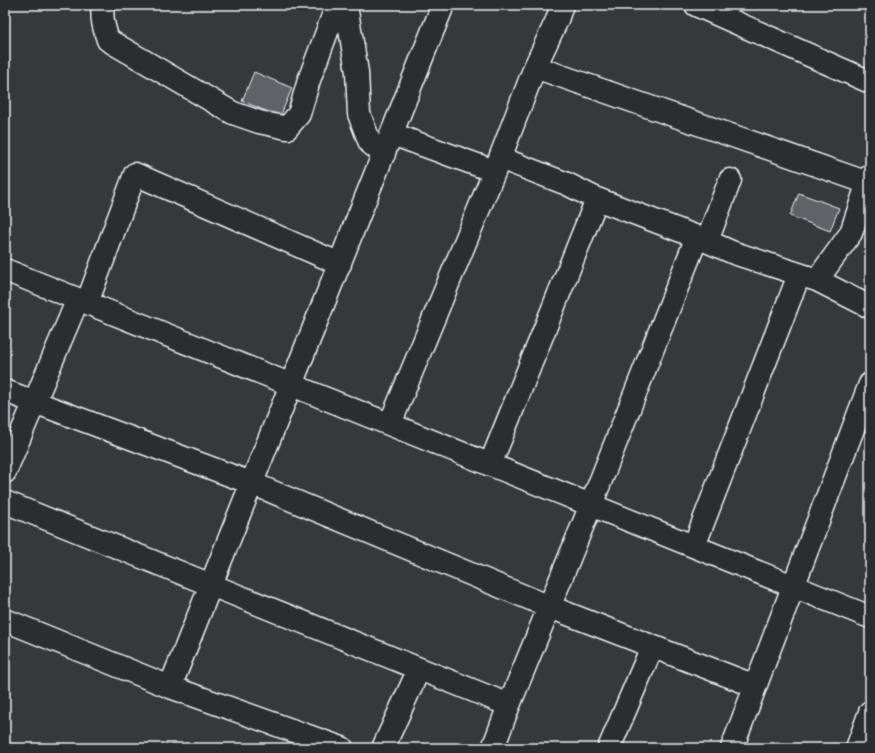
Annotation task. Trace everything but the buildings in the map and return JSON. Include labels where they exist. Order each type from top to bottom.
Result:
[{"type":"street","points":[[103,5],[103,26],[108,40],[232,113],[259,122],[287,128],[299,114],[309,80],[337,5]]},
{"type":"street","points":[[346,5],[357,72],[359,114],[370,143],[388,144],[497,164],[567,184],[597,199],[702,239],[734,253],[808,277],[870,307]]},
{"type":"street","points":[[170,687],[443,5]]},
{"type":"street","points":[[390,424],[497,164],[535,67],[557,20],[562,5]]},
{"type":"street","points":[[704,6],[870,82]]},
{"type":"street","points":[[535,67],[869,179],[851,233],[808,277],[694,546]]},
{"type":"street","points":[[5,472],[35,402],[82,301],[135,174],[340,264]]},
{"type":"street","points":[[493,748],[702,239],[730,180]]},
{"type":"street","points":[[490,465],[597,199]]},
{"type":"street","points":[[5,270],[870,617]]},
{"type":"street","points":[[732,748],[870,384]]},
{"type":"street","points":[[5,391],[251,484],[550,607],[755,686]]},
{"type":"street","points":[[5,502],[510,705]]},
{"type":"street","points":[[5,620],[170,687],[342,748]]},
{"type":"street","points":[[609,748],[652,647]]},
{"type":"street","points":[[383,748],[419,669]]},
{"type":"street","points":[[862,745],[870,712]]}]
